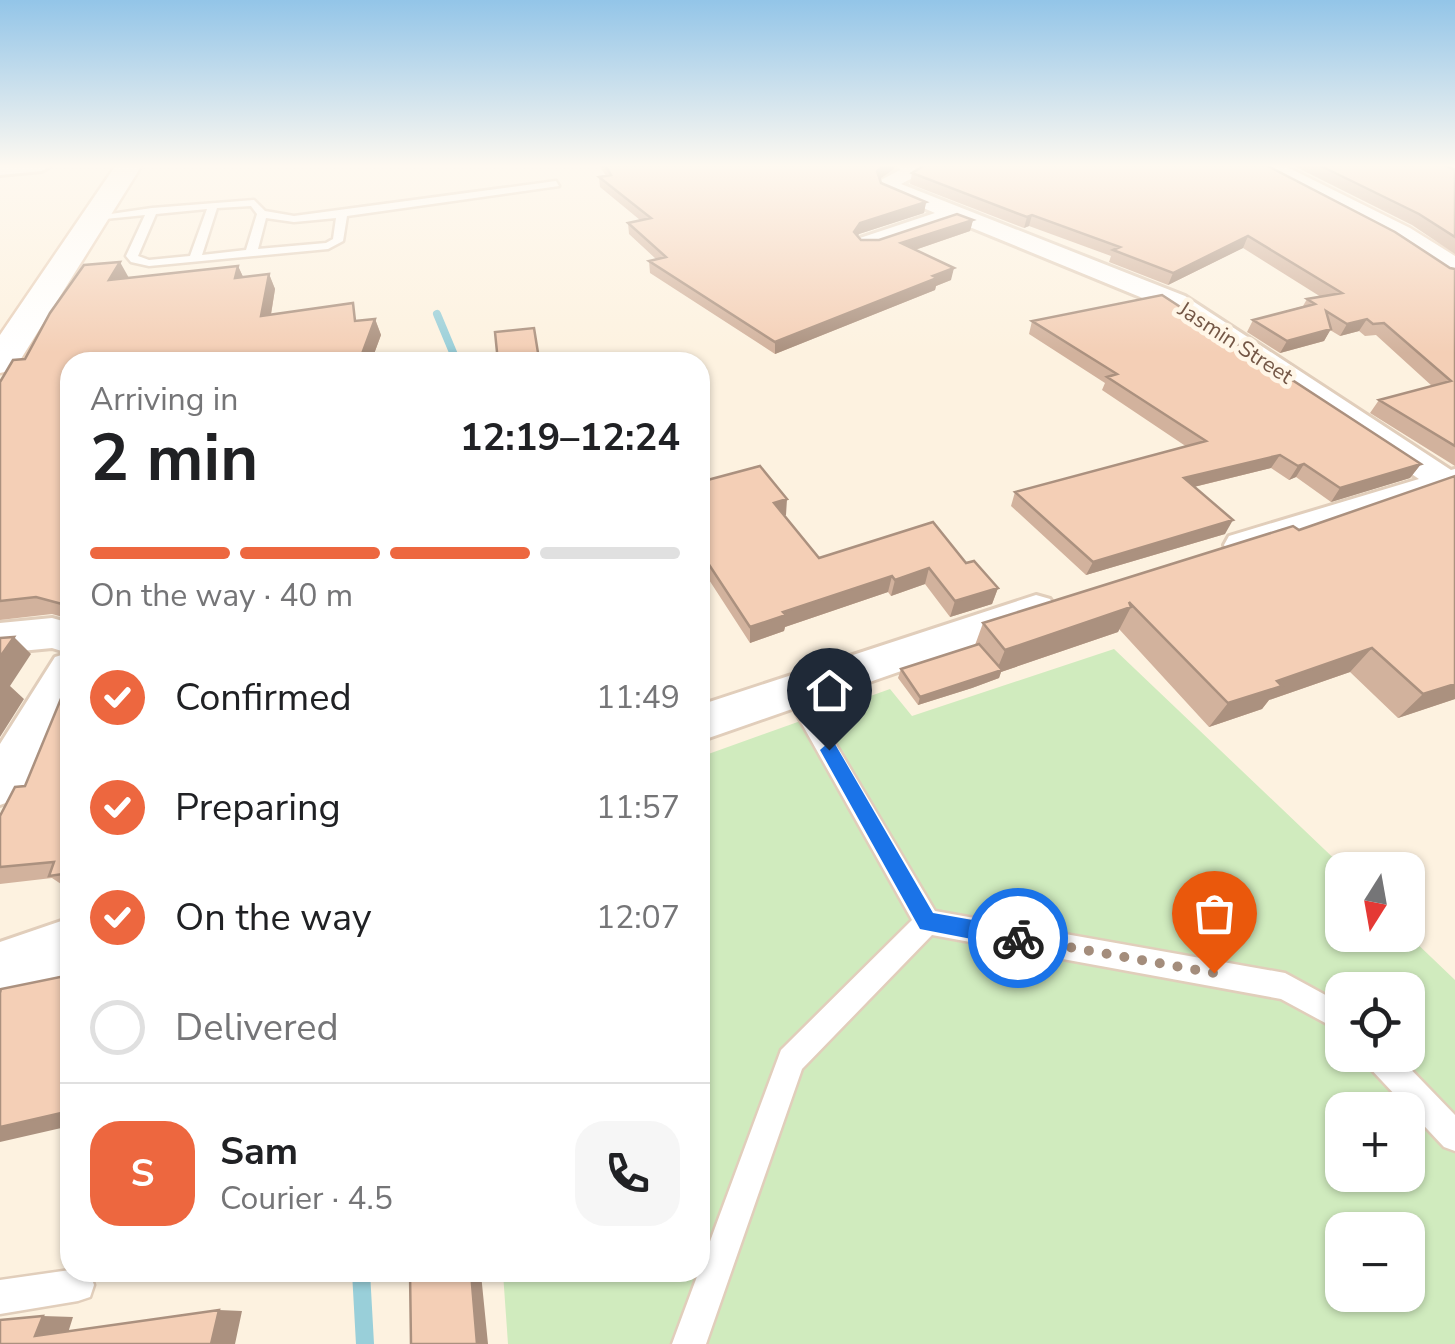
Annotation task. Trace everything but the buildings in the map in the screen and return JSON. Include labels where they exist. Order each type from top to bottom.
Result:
[{"type":"main road","points":[[1,357],[88,228]]},
{"type":"main road","points":[[1387,228],[1455,270]]},
{"type":"street","points":[[868,242],[911,228]]},
{"type":"street","name":"Jasmin Street","points":[[992,228],[1176,302],[1451,480]]},
{"type":"street","name":"Jasmin Street","points":[[1201,558],[1451,480]]},
{"type":"street","points":[[710,712],[793,690],[1069,598]]},
{"type":"street","points":[[0,638],[60,635]]},
{"type":"street","points":[[0,785],[60,685]]},
{"type":"street","points":[[0,970],[60,949]]},
{"type":"lane","points":[[145,228],[132,256],[150,263],[328,246],[338,241],[340,228]]},
{"type":"lane","points":[[195,259],[206,228]]},
{"type":"lane","points":[[251,254],[258,228]]},
{"type":"lane","points":[[793,690],[927,922],[1285,986],[1325,1009]]},
{"type":"lane","points":[[689,1344],[791,1060],[927,922]]},
{"type":"lane","points":[[1393,1072],[1455,1136]]},
{"type":"lane","points":[[0,1297],[78,1285]]},
{"type":"green space","points":[[1114,649],[1327,852],[1325,952],[1425,951],[1455,980],[1455,1344],[508,1344],[504,1282],[710,1282],[710,753],[890,689],[912,716]]},
{"type":"waterway","points":[[437,314],[453,352]]},
{"type":"waterway","points":[[362,1282],[365,1344]]},
{"type":"way so far","points":[[1018,938],[1214,973]]},
{"type":"route","points":[[829,750],[927,922],[1018,938]]}]
